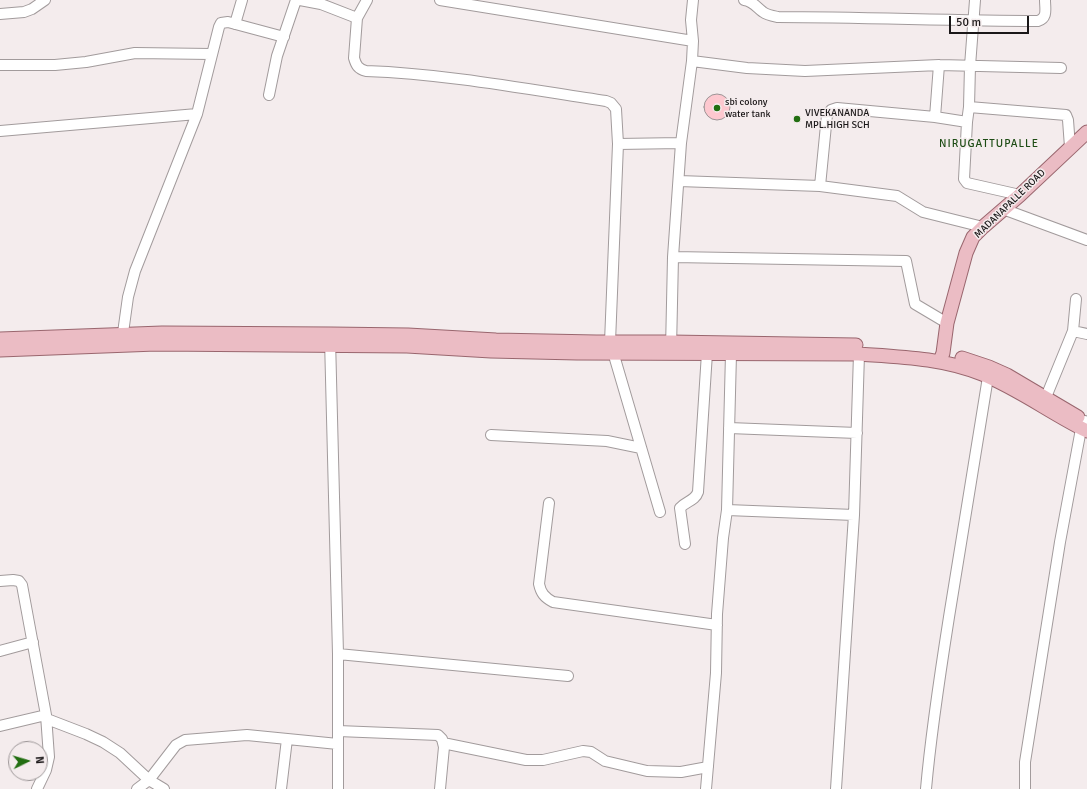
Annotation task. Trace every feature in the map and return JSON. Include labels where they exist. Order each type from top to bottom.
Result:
[{"type":"main road","name":"MADANAPALLE ROAD","points":[[942,357],[947,323],[966,253],[973,238],[983,227],[1020,195],[1087,132]]},
{"type":"main road","points":[[0,339],[330,340],[408,335],[611,347],[671,348],[858,345],[900,347],[989,366],[1046,397],[1085,426]]},
{"type":"main road","points":[[0,350],[122,339]]},
{"type":"main road","points":[[671,348],[707,354],[859,354],[942,357],[1002,383],[1085,426]]},
{"type":"street","points":[[0,14],[28,11],[45,0]]},
{"type":"street","points":[[235,24],[242,0]]},
{"type":"street","points":[[269,95],[278,56],[296,0]]},
{"type":"street","points":[[300,0],[321,4],[357,18]]},
{"type":"street","points":[[367,0],[357,18],[354,58],[356,65],[360,69],[366,71],[400,72],[496,83],[542,92],[606,101],[611,103],[616,109],[618,144],[611,347],[660,512]]},
{"type":"street","points":[[440,0],[693,41]]},
{"type":"street","points":[[671,348],[673,257],[678,181],[681,143],[692,60],[692,0]]},
{"type":"street","points":[[744,0],[754,3],[762,11],[778,17],[856,17],[973,21],[1043,20],[1046,16],[1045,0]]},
{"type":"street","points":[[975,0],[964,179],[967,183],[1020,195]]},
{"type":"street","points":[[122,339],[128,297],[135,271],[197,114],[219,27],[221,24],[228,22],[284,37]]},
{"type":"street","points":[[0,65],[54,65],[86,62],[135,53],[211,54]]},
{"type":"street","points":[[692,60],[747,68],[805,71],[939,65],[1061,68]]},
{"type":"street","points":[[935,117],[939,65]]},
{"type":"street","points":[[969,107],[1066,115],[1068,120],[1070,147]]},
{"type":"street","points":[[820,186],[827,115],[831,110],[837,108],[935,117],[967,122]]},
{"type":"street","points":[[0,131],[197,114]]},
{"type":"street","points":[[618,144],[681,143]]},
{"type":"street","points":[[678,181],[820,186],[897,196],[923,212],[983,227]]},
{"type":"street","points":[[1003,209],[1087,240]]},
{"type":"street","points":[[673,257],[906,261],[915,304],[947,323]]},
{"type":"street","points":[[1046,397],[1073,331],[1076,299]]},
{"type":"street","points":[[1073,331],[1087,334]]},
{"type":"street","points":[[330,340],[334,437],[338,654],[338,789]]},
{"type":"street","points":[[685,544],[680,508],[694,499],[698,492],[707,354]]},
{"type":"street","points":[[706,789],[716,673],[717,626],[723,538],[727,510],[732,354]]},
{"type":"street","points":[[836,789],[854,515],[859,354]]},
{"type":"street","points":[[926,789],[929,755],[964,519],[988,377]]},
{"type":"street","points":[[1025,789],[1025,762],[1060,542],[1085,426]]},
{"type":"street","points":[[729,428],[857,433]]},
{"type":"street","points":[[491,435],[607,441],[618,442],[641,448]]},
{"type":"street","points":[[549,503],[539,584],[540,591],[545,598],[553,602],[717,626]]},
{"type":"street","points":[[727,510],[854,515]]},
{"type":"street","points":[[0,581],[19,581],[22,585],[47,717],[49,757],[46,770],[37,789]]},
{"type":"street","points":[[0,651],[33,642]]},
{"type":"street","points":[[338,654],[568,676]]},
{"type":"street","points":[[0,726],[47,717],[103,742],[120,754],[149,780],[164,789]]},
{"type":"street","points":[[338,732],[438,735],[444,743],[526,760],[543,760],[583,750],[591,752],[605,761],[647,771],[681,772],[708,767]]},
{"type":"street","points":[[137,789],[149,780],[176,745],[185,740],[247,735],[338,744]]},
{"type":"street","points":[[281,789],[287,739]]},
{"type":"street","points":[[440,789],[444,743]]},
{"type":"building","name":"sbi colony water tank","points":[[717,94],[726,98],[730,107],[726,116],[717,120],[708,116],[704,107],[708,98]]},
{"type":"place","name":"sbi colony water tank","points":[[717,108]]},
{"type":"place","name":"VIVEKANANDA MPL.HIGH SCH","points":[[797,119]]},
{"type":"district","name":"NIRUGATTUPALLE","points":[[989,144]]}]
